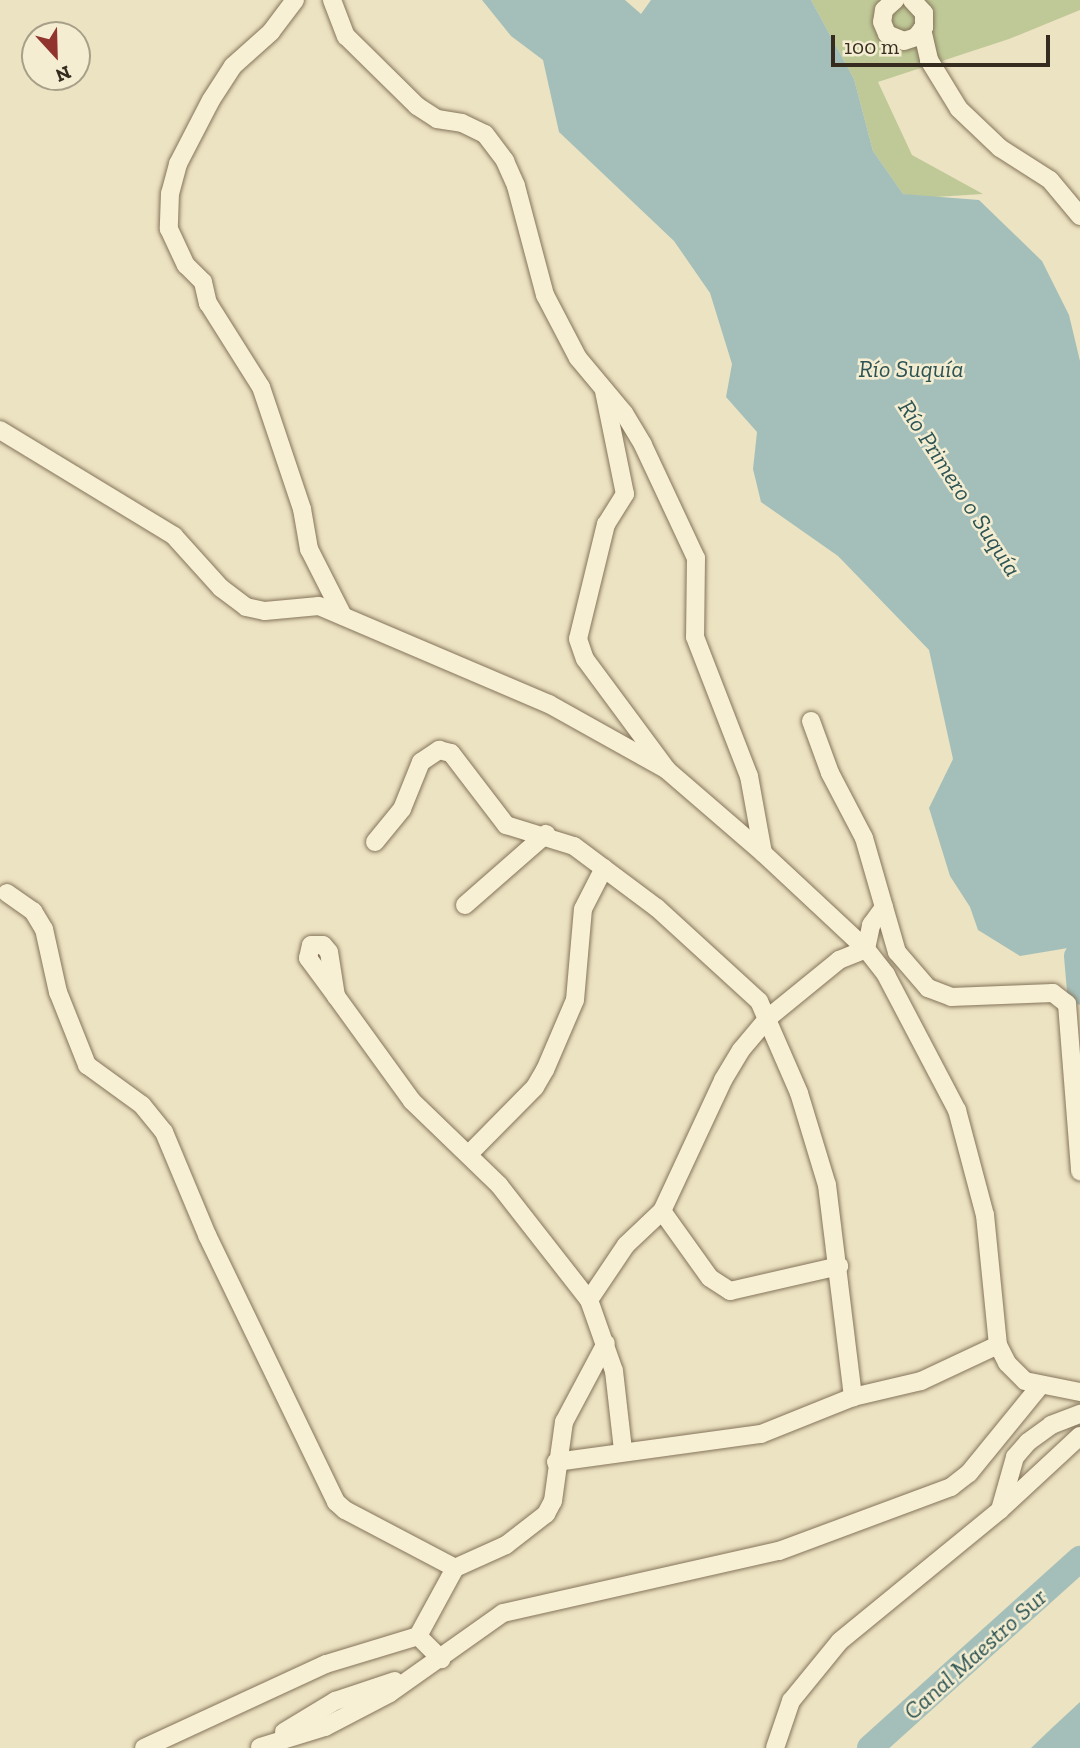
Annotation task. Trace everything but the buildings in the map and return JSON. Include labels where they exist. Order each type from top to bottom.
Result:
[{"type":"street","points":[[295,0],[271,32],[233,66],[211,100],[178,164],[170,194],[169,229],[186,265],[203,282],[208,303],[261,387],[302,509],[309,549],[344,616]]},
{"type":"street","points":[[332,0],[346,36],[417,106],[437,119],[474,127],[493,144],[516,186],[545,295],[578,358],[643,444],[696,558],[695,637],[752,786],[763,853]]},
{"type":"street","points":[[912,0],[924,13],[922,29],[929,60],[959,109],[1000,148],[1049,180],[1080,216]]},
{"type":"street","points":[[888,3],[882,22],[887,34],[904,41],[929,60]]},
{"type":"street","points":[[904,41],[922,29]]},
{"type":"street","points":[[604,391],[625,494],[606,524],[578,639],[585,659],[667,771]]},
{"type":"street","points":[[0,430],[174,536],[221,588],[246,607],[265,611],[311,605],[344,616],[550,704],[667,771],[763,853],[866,949],[886,975],[961,1120],[985,1215],[998,1345],[1014,1373],[1040,1386],[1080,1392]]},
{"type":"street","points":[[811,722],[830,773],[864,838],[897,952],[928,988],[951,997],[994,992],[1062,996],[1067,1004],[1080,1171]]},
{"type":"street","points":[[375,842],[402,808],[421,762],[439,750],[451,752],[506,825],[546,834],[573,846],[701,946],[760,1001],[799,1093],[827,1185],[853,1397]]},
{"type":"street","points":[[465,905],[546,834]]},
{"type":"street","points":[[469,1154],[535,1087],[545,1070],[575,1000],[583,909],[604,868]]},
{"type":"street","points":[[7,893],[33,911],[44,929],[58,992],[87,1065],[142,1105],[164,1132],[207,1235],[336,1502],[359,1520],[455,1568]]},
{"type":"street","points":[[866,949],[871,925],[884,907]]},
{"type":"street","points":[[589,1300],[626,1245],[662,1211],[723,1080],[768,1018],[839,960],[866,949]]},
{"type":"street","points":[[336,996],[411,1101],[499,1185],[589,1300],[606,1343],[623,1450]]},
{"type":"street","points":[[662,1211],[710,1278],[730,1291],[839,1266]]},
{"type":"street","points":[[144,1748],[326,1664],[418,1636],[455,1568],[506,1545],[546,1514],[553,1501],[556,1462],[564,1422],[606,1343]]},
{"type":"street","points":[[556,1462],[623,1450],[761,1434],[853,1397],[904,1387],[998,1345]]},
{"type":"street","points":[[259,1747],[342,1719],[442,1659],[491,1620],[518,1607],[779,1551],[922,1500],[969,1473],[1040,1386]]},
{"type":"street","points":[[1000,1510],[1015,1457],[1051,1425],[1080,1414]]},
{"type":"street","points":[[775,1748],[791,1701],[840,1641],[1000,1510],[1080,1436]]},
{"type":"street","points":[[418,1636],[442,1659]]},
{"type":"green space","points":[[811,0],[1080,0],[1080,10],[1009,39],[878,82],[912,155],[983,194],[919,198],[903,194],[873,151],[854,79]]},
{"type":"water","name":"Río Suquía","points":[[482,0],[625,0],[641,14],[651,0],[811,0],[854,79],[873,151],[903,194],[979,200],[1042,261],[1069,315],[1080,361],[1080,946],[1020,956],[978,930],[970,907],[950,876],[929,808],[953,759],[929,650],[838,556],[761,502],[753,469],[757,432],[726,397],[732,364],[710,293],[674,241],[559,132],[543,60],[511,36]]},
{"type":"water","points":[[1080,1702],[1080,1748],[1031,1748],[1053,1727]]},
{"type":"waterway","name":"Canal Maestro Sur","points":[[1077,956],[1080,992]]},
{"type":"waterway","name":"Canal Maestro Sur","points":[[870,1748],[1080,1559]]},
{"type":"water label","name":"Río Primero o Suquía","points":[[960,488]]}]
